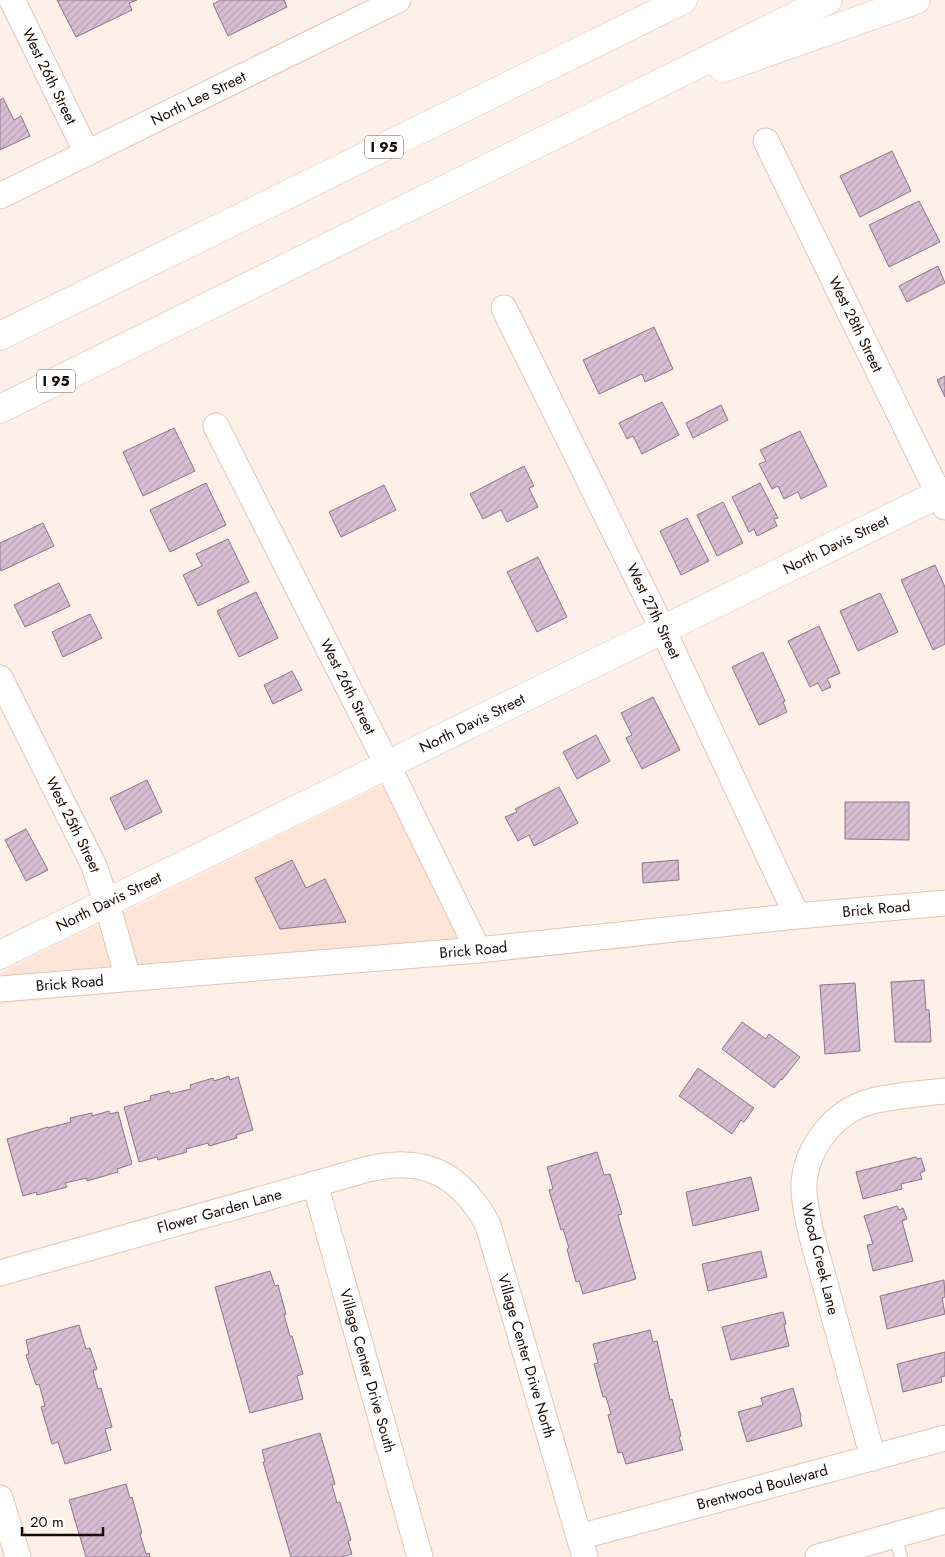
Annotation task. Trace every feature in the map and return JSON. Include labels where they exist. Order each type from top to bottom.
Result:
[{"type":"main road","name":"I 95","points":[[0,336],[684,0]]},
{"type":"main road","name":"I 95","points":[[0,409],[828,0]]},
{"type":"main road","points":[[603,110],[916,0]]},
{"type":"main road","name":"North Davis Street","points":[[0,956],[663,630],[943,497]]},
{"type":"street","name":"West 26th Street","points":[[12,0],[87,153]]},
{"type":"street","name":"North Lee Street","points":[[0,196],[87,153],[359,9],[398,0]]},
{"type":"street","name":"West 28th Street","points":[[766,141],[943,497]]},
{"type":"street","name":"West 27th Street","points":[[504,308],[663,630],[796,916]]},
{"type":"street","name":"West 26th Street","points":[[216,426],[388,766],[478,950]]},
{"type":"street","name":"West 25th Street","points":[[0,678],[94,866],[128,978]]},
{"type":"street","name":"Brick Road","points":[[0,989],[478,950],[796,916],[945,903]]},
{"type":"street","name":"Wood Creek Lane","points":[[873,1458],[811,1233],[804,1185],[807,1162],[817,1143],[830,1126],[846,1112],[867,1102],[892,1096],[945,1091]]},
{"type":"street","name":"Flower Garden Lane","points":[[0,1273],[368,1169],[406,1165],[424,1167],[439,1173]]},
{"type":"street","name":"Village Center Drive North","points":[[439,1173],[454,1181],[466,1192],[479,1207],[488,1225],[582,1547]]},
{"type":"street","name":"Village Center Drive South","points":[[315,1184],[420,1557]]},
{"type":"street","name":"Brentwood Boulevard","points":[[582,1547],[873,1458],[945,1438]]},
{"type":"street","points":[[0,1498],[18,1557]]},
{"type":"street","points":[[818,1557],[898,1546],[945,1521]]},
{"type":"shaded area","points":[[407,773],[493,958],[0,1004],[0,973]]},
{"type":"building","points":[[57,0],[137,0],[129,3],[132,10],[76,37]]},
{"type":"building","points":[[221,0],[284,0],[287,7],[228,36],[213,4]]},
{"type":"building","points":[[3,98],[14,120],[21,116],[30,136],[0,150],[0,100]]},
{"type":"building","points":[[892,151],[911,191],[860,217],[840,176]]},
{"type":"building","points":[[919,201],[940,242],[889,267],[869,225]]},
{"type":"building","points":[[938,266],[945,283],[907,302],[899,286]]},
{"type":"building","points":[[654,327],[673,369],[645,382],[642,374],[599,394],[583,360]]},
{"type":"building","points":[[945,376],[945,397],[937,380]]},
{"type":"building","points":[[662,402],[679,435],[642,454],[633,436],[627,439],[619,423]]},
{"type":"building","points":[[721,405],[728,420],[693,438],[686,423]]},
{"type":"building","points":[[174,428],[195,471],[143,496],[123,452]]},
{"type":"building","points":[[800,431],[827,486],[801,499],[798,492],[784,499],[778,486],[772,489],[759,464],[766,461],[760,450]]},
{"type":"building","points":[[524,466],[534,486],[529,488],[538,507],[507,522],[501,510],[483,519],[470,494]]},
{"type":"building","points":[[206,483],[226,525],[170,552],[150,510]]},
{"type":"building","points":[[760,483],[778,518],[774,519],[777,526],[757,536],[754,529],[749,532],[732,497]]},
{"type":"building","points":[[384,485],[396,510],[341,537],[329,512]]},
{"type":"building","points":[[723,502],[743,543],[717,556],[697,515]]},
{"type":"building","points":[[687,518],[709,561],[681,575],[660,531]]},
{"type":"building","points":[[43,523],[54,546],[1,571],[0,543]]},
{"type":"building","points":[[228,539],[249,582],[198,606],[183,575],[202,566],[196,554]]},
{"type":"building","points":[[538,557],[567,617],[537,632],[507,572]]},
{"type":"building","points":[[935,565],[945,587],[945,644],[933,650],[901,580]]},
{"type":"building","points":[[59,583],[70,606],[25,627],[14,605]]},
{"type":"building","points":[[256,592],[278,638],[239,657],[217,611]]},
{"type":"building","points":[[880,593],[898,632],[858,651],[840,611]]},
{"type":"building","points":[[90,614],[102,638],[63,657],[52,632]]},
{"type":"building","points":[[819,626],[840,673],[827,679],[831,687],[822,691],[818,683],[810,687],[788,641]]},
{"type":"building","points":[[763,652],[785,701],[783,702],[787,712],[759,725],[732,667]]},
{"type":"building","points":[[292,671],[302,690],[273,704],[264,685]]},
{"type":"building","points":[[653,697],[680,750],[642,769],[626,738],[632,735],[621,713]]},
{"type":"building","points":[[596,735],[610,761],[577,779],[563,752]]},
{"type":"building","points":[[147,780],[162,812],[125,830],[110,798]]},
{"type":"building","points":[[559,787],[578,823],[534,846],[529,835],[518,841],[505,817],[517,812],[515,809]]},
{"type":"building","points":[[845,802],[909,802],[909,840],[845,839]]},
{"type":"building","points":[[26,829],[48,870],[26,881],[5,840]]},
{"type":"building","points":[[292,860],[306,888],[325,879],[346,922],[280,929],[255,878]]},
{"type":"building","points":[[678,860],[679,880],[643,883],[642,863]]},
{"type":"building","points":[[924,980],[926,1010],[929,1010],[931,1042],[895,1042],[891,982]]},
{"type":"building","points":[[855,983],[860,1051],[825,1054],[820,985]]},
{"type":"building","points":[[742,1022],[766,1039],[769,1034],[800,1057],[774,1088],[722,1049]]},
{"type":"building","points":[[698,1068],[754,1108],[744,1122],[741,1120],[732,1134],[679,1096]]},
{"type":"building","points":[[229,1076],[230,1080],[238,1077],[253,1130],[236,1135],[237,1138],[209,1146],[208,1143],[186,1149],[187,1152],[158,1160],[157,1157],[139,1162],[124,1107],[151,1100],[150,1096],[169,1091],[170,1094],[191,1089],[190,1085],[213,1078],[214,1081]]},
{"type":"building","points":[[109,1111],[110,1114],[118,1112],[132,1164],[117,1169],[118,1172],[87,1181],[87,1178],[65,1183],[67,1187],[37,1195],[36,1192],[23,1196],[7,1139],[71,1122],[70,1118],[92,1113],[92,1116]]},
{"type":"building","points":[[597,1152],[604,1175],[610,1174],[622,1214],[618,1215],[636,1279],[583,1294],[579,1281],[576,1282],[567,1249],[569,1248],[563,1229],[561,1230],[549,1190],[553,1189],[547,1167]]},
{"type":"building","points":[[916,1157],[917,1159],[921,1158],[925,1171],[920,1173],[922,1179],[901,1184],[902,1189],[863,1199],[856,1172]]},
{"type":"building","points":[[751,1177],[759,1210],[693,1226],[686,1192]]},
{"type":"building","points":[[897,1206],[899,1210],[903,1208],[907,1219],[902,1221],[913,1261],[873,1271],[867,1245],[873,1244],[864,1216]]},
{"type":"building","points":[[761,1251],[767,1277],[708,1291],[702,1264]]},
{"type":"building","points":[[270,1271],[275,1286],[278,1285],[286,1314],[284,1315],[303,1374],[297,1376],[303,1399],[250,1413],[215,1287]]},
{"type":"building","points":[[944,1280],[945,1297],[942,1298],[945,1314],[887,1329],[880,1296]]},
{"type":"building","points":[[783,1312],[789,1346],[731,1360],[722,1327]]},
{"type":"building","points":[[79,1325],[86,1349],[90,1348],[97,1369],[93,1371],[98,1389],[101,1388],[112,1427],[105,1429],[111,1450],[65,1464],[58,1442],[52,1444],[41,1407],[45,1406],[39,1384],[36,1385],[26,1355],[29,1354],[26,1340]]},
{"type":"building","points":[[650,1330],[653,1342],[657,1341],[683,1450],[626,1464],[622,1452],[618,1453],[608,1415],[611,1414],[606,1397],[603,1397],[594,1364],[598,1363],[593,1344]]},
{"type":"building","points":[[945,1352],[945,1376],[941,1377],[942,1382],[903,1392],[897,1364]]},
{"type":"building","points":[[793,1388],[802,1426],[747,1442],[738,1412],[763,1405],[761,1398]]},
{"type":"building","points":[[320,1433],[335,1484],[332,1485],[337,1503],[340,1502],[351,1540],[348,1541],[352,1554],[342,1557],[291,1557],[263,1462],[265,1462],[262,1450]]},
{"type":"building","points":[[126,1484],[130,1498],[132,1497],[146,1554],[149,1553],[150,1557],[86,1557],[69,1500]]}]
